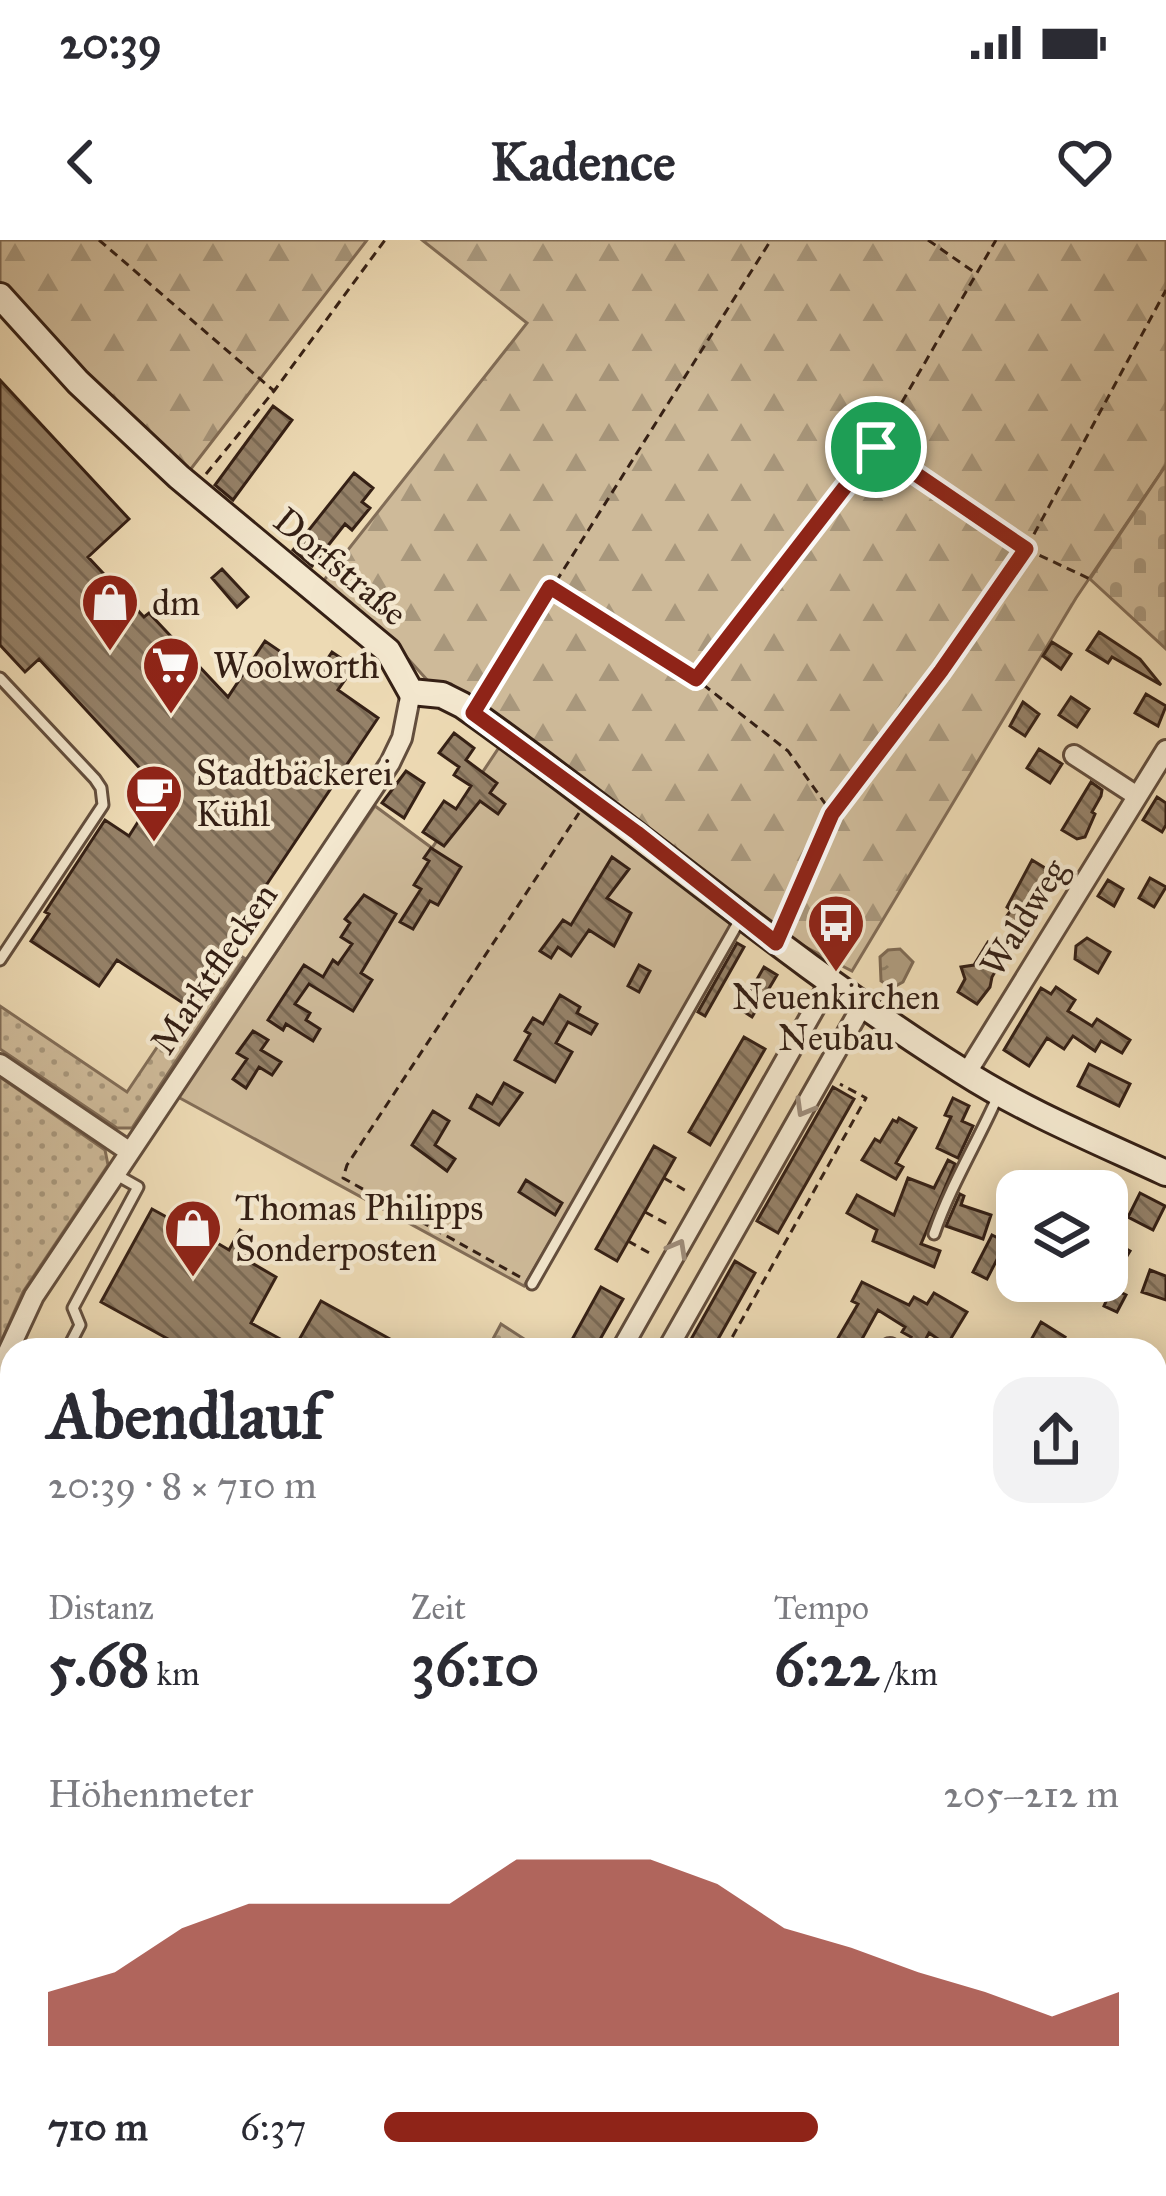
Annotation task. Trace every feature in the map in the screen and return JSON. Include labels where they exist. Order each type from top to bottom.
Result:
[{"type":"street","name":"Dorfstraße","points":[[0,296],[78,382],[194,489],[388,651],[411,692]]},
{"type":"street","points":[[411,692],[442,695],[473,713],[829,983],[966,1074],[1166,1173]]},
{"type":"street","name":"Marktflecken","points":[[16,1338],[34,1296],[390,763],[408,717],[411,692]]},
{"type":"street","name":"Waldweg","points":[[966,1074],[1166,750]]},
{"type":"street","points":[[1074,755],[1137,796]]},
{"type":"street","points":[[628,1338],[829,983]]},
{"type":"street","points":[[674,1338],[862,1006]]},
{"type":"street","points":[[0,1064],[130,1152]]},
{"type":"street","points":[[706,1199],[742,1218]]},
{"type":"lane","points":[[0,678],[95,779],[104,796],[103,805],[0,960]]},
{"type":"lane","points":[[532,1284],[742,916]]},
{"type":"lane","points":[[934,1234],[945,1201],[999,1093]]},
{"type":"lane","points":[[73,1338],[80,1324],[73,1308],[138,1186],[116,1174]]},
{"type":"path","points":[[99,240],[274,391]]},
{"type":"path","points":[[194,489],[274,391],[385,240]]},
{"type":"path","points":[[473,713],[770,240]]},
{"type":"path","points":[[928,240],[974,272]]},
{"type":"path","points":[[696,679],[876,447],[996,240]]},
{"type":"path","points":[[776,943],[832,814],[1026,549],[1166,290]]},
{"type":"path","points":[[876,447],[1026,549],[1090,579]]},
{"type":"path","points":[[550,587],[696,679],[788,751],[832,814]]},
{"type":"path","points":[[532,1284],[343,1178],[347,1165],[583,806]]},
{"type":"path","points":[[732,1338],[866,1099],[823,1075]]},
{"type":"path","points":[[843,1119],[852,1124]]},
{"type":"path","points":[[826,1148],[835,1154]]},
{"type":"path","points":[[664,1178],[706,1199]]},
{"type":"path","points":[[805,1186],[814,1191]]},
{"type":"path","points":[[645,1211],[686,1234]]},
{"type":"path","points":[[788,1216],[797,1221]]},
{"type":"path","points":[[628,1240],[669,1264]]},
{"type":"path","points":[[745,1292],[754,1298]]},
{"type":"path","points":[[728,1322],[738,1327]]},
{"type":"green space","points":[[0,240],[367,240],[187,474],[79,369],[0,283]]},
{"type":"green space","points":[[422,240],[1166,240],[1166,465],[1076,598],[852,971],[771,929],[451,684],[429,682],[392,641],[321,584],[527,323]]},
{"type":"green space","points":[[1166,465],[1166,649],[1090,579]]},
{"type":"green space","points":[[500,746],[734,925],[524,1286],[178,1097],[375,806],[432,848]]},
{"type":"green space","points":[[225,946],[244,958],[132,1128],[117,1128],[0,1049],[0,1006],[127,1092]]},
{"type":"green space","points":[[0,1077],[105,1150],[108,1165],[23,1292],[0,1338]]},
{"type":"green space","points":[[501,1324],[523,1338],[493,1338]]},
{"type":"water","points":[[900,949],[913,962],[903,982],[892,988],[881,981],[880,957]]},
{"type":"building","points":[[0,380],[129,519],[88,557],[228,697],[265,641],[316,676],[332,652],[354,667],[338,690],[378,718],[186,1005],[117,960],[99,986],[31,941],[105,820],[129,836],[159,789],[39,659],[25,672],[0,645]]},
{"type":"building","points":[[273,406],[292,420],[233,500],[215,485]]},
{"type":"building","points":[[354,473],[373,488],[362,502],[370,508],[352,530],[345,524],[312,566],[293,550]]},
{"type":"building","points":[[222,569],[248,597],[237,607],[212,578]]},
{"type":"building","points":[[1099,632],[1140,659],[1161,685],[1112,657],[1108,663],[1087,650]]},
{"type":"building","points":[[1052,642],[1071,654],[1061,669],[1043,656]]},
{"type":"building","points":[[1146,694],[1166,706],[1158,726],[1135,713]]},
{"type":"building","points":[[1071,697],[1089,709],[1077,727],[1059,715]]},
{"type":"building","points":[[1023,702],[1039,714],[1025,736],[1010,726]]},
{"type":"building","points":[[454,733],[474,748],[466,760],[497,783],[490,793],[505,804],[498,814],[480,801],[444,846],[423,832],[444,801],[456,809],[471,786],[454,775],[459,767],[439,753]]},
{"type":"building","points":[[1039,749],[1062,764],[1050,783],[1027,768]]},
{"type":"building","points":[[406,771],[424,783],[404,818],[382,803]]},
{"type":"building","points":[[1091,782],[1102,790],[1101,796],[1085,837],[1077,839],[1062,830]]},
{"type":"building","points":[[1157,797],[1166,803],[1162,832],[1143,820]]},
{"type":"building","points":[[431,848],[461,867],[438,905],[430,901],[413,929],[400,922],[421,889],[414,885],[429,861],[424,858]]},
{"type":"building","points":[[612,857],[629,869],[607,898],[631,913],[614,946],[589,930],[571,956],[558,947],[551,958],[540,951],[563,920],[571,925]]},
{"type":"building","points":[[1032,860],[1050,871],[1036,892],[1047,899],[1033,923],[1024,917],[1019,925],[1006,917],[1011,910],[1007,907]]},
{"type":"building","points":[[1150,878],[1166,887],[1154,907],[1139,898]]},
{"type":"building","points":[[1108,880],[1123,889],[1114,906],[1098,896]]},
{"type":"building","points":[[364,895],[396,914],[361,973],[372,980],[353,1011],[309,984],[295,1004],[310,1013],[306,1020],[320,1029],[313,1041],[286,1024],[283,1030],[268,1020],[304,965],[323,977],[333,960],[338,964],[352,944],[341,937],[350,923],[345,919]]},
{"type":"building","points":[[1087,938],[1110,952],[1098,973],[1075,959],[1076,946]]},
{"type":"building","points":[[988,942],[1006,953],[977,1004],[958,992],[965,979],[961,967],[974,965]]},
{"type":"building","points":[[737,943],[744,947],[705,1016],[698,1012]]},
{"type":"building","points":[[639,965],[650,971],[639,992],[628,986]]},
{"type":"building","points":[[764,967],[777,975],[752,1017],[740,1009]]},
{"type":"building","points":[[1056,987],[1075,1000],[1068,1011],[1092,1026],[1097,1019],[1130,1040],[1122,1053],[1101,1041],[1095,1051],[1073,1036],[1064,1049],[1047,1038],[1029,1066],[1004,1050],[1041,988],[1051,994]]},
{"type":"building","points":[[560,995],[580,1007],[577,1013],[597,1024],[591,1034],[568,1022],[556,1043],[572,1052],[555,1082],[515,1060],[533,1018],[543,1024]]},
{"type":"building","points":[[253,1031],[268,1040],[261,1050],[281,1062],[272,1075],[259,1067],[246,1088],[233,1079],[247,1059],[237,1053]]},
{"type":"building","points":[[744,1037],[765,1049],[710,1145],[689,1132]]},
{"type":"building","points":[[1089,1064],[1130,1084],[1119,1106],[1078,1086]]},
{"type":"building","points":[[504,1083],[522,1093],[499,1125],[470,1108],[477,1095],[492,1104]]},
{"type":"building","points":[[833,1087],[854,1099],[778,1233],[757,1221]]},
{"type":"building","points":[[953,1098],[969,1106],[962,1121],[973,1126],[958,1158],[937,1148],[951,1117],[945,1115]]},
{"type":"building","points":[[433,1111],[449,1121],[435,1145],[455,1159],[447,1171],[412,1145]]},
{"type":"building","points":[[899,1118],[916,1128],[896,1163],[903,1167],[896,1179],[862,1160],[875,1139],[880,1142]]},
{"type":"building","points":[[654,1146],[675,1158],[617,1261],[596,1249]]},
{"type":"building","points":[[948,1160],[955,1164],[921,1244],[940,1251],[934,1267],[873,1241],[877,1230],[847,1213],[857,1195],[894,1215],[908,1178],[934,1188]]},
{"type":"building","points":[[526,1180],[562,1203],[555,1215],[519,1192]]},
{"type":"building","points":[[1140,1193],[1165,1206],[1153,1230],[1128,1217]]},
{"type":"building","points":[[960,1194],[964,1196],[961,1205],[991,1215],[983,1239],[946,1226]]},
{"type":"building","name":"Thomas Philipps Sonderposten","points":[[152,1209],[192,1231],[204,1210],[218,1218],[207,1237],[229,1250],[240,1230],[254,1238],[243,1258],[276,1277],[251,1323],[278,1338],[166,1338],[101,1302]]},
{"type":"building","points":[[992,1235],[996,1237],[996,1261],[987,1279],[973,1272]]},
{"type":"building","points":[[735,1261],[755,1273],[719,1338],[692,1338]]},
{"type":"building","points":[[1150,1270],[1166,1276],[1166,1300],[1142,1292]]},
{"type":"building","points":[[862,1282],[909,1305],[914,1297],[927,1304],[934,1293],[967,1312],[951,1338],[929,1333],[926,1338],[910,1338],[902,1332],[905,1327],[878,1310],[863,1338],[838,1338],[858,1304],[852,1301]]},
{"type":"building","points":[[601,1287],[623,1299],[601,1338],[573,1338]]},
{"type":"building","name":"Thomas Philipps Sonderposten","points":[[321,1301],[388,1338],[300,1338]]},
{"type":"building","points":[[1106,1302],[1122,1302],[1117,1312],[1104,1306]]},
{"type":"building","points":[[1041,1322],[1065,1337],[1064,1338],[1032,1338]]},
{"type":"place","name":"dm","points":[[110,653]]},
{"type":"place","name":"Woolworth","points":[[171,716]]},
{"type":"place","name":"Stadtbäckerei Kühl","points":[[154,844]]},
{"type":"place","name":"Neuenkirchen Neubau","points":[[836,974]]},
{"type":"place","name":"Thomas Philipps Sonderposten","points":[[193,1279]]},
{"type":"route","points":[[876,447],[1026,549],[832,814],[776,943],[473,713],[550,587],[696,679],[876,447]]}]
